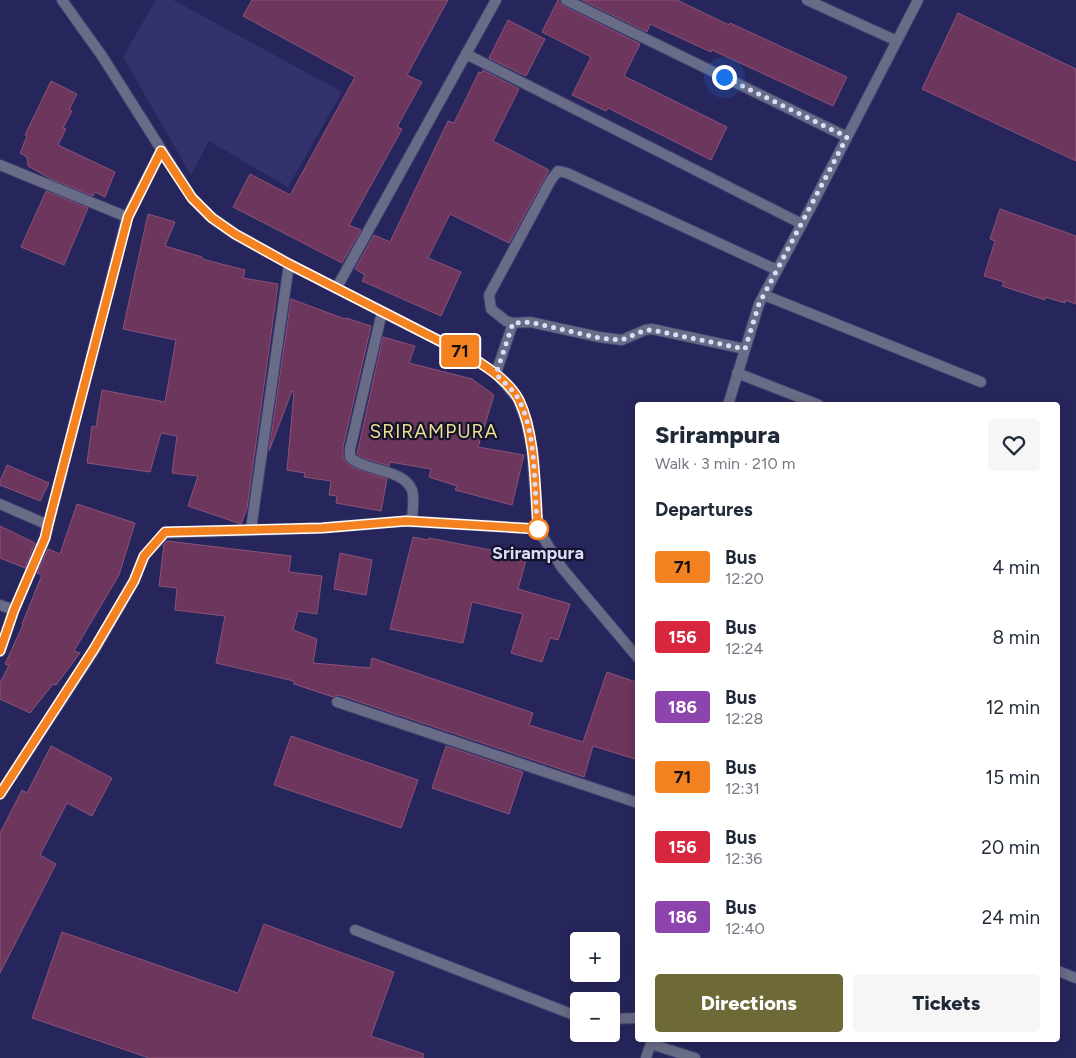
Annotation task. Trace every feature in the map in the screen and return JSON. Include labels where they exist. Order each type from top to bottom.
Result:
[{"type":"street","points":[[62,0],[102,56],[192,198],[212,218],[235,234],[289,264],[471,357],[496,374],[518,399],[528,424],[532,450],[538,529],[562,568],[635,654]]},
{"type":"street","points":[[337,287],[496,0]]},
{"type":"street","points":[[566,0],[847,137]]},
{"type":"street","points":[[807,0],[897,41]]},
{"type":"street","points":[[729,402],[759,304],[918,0]]},
{"type":"street","points":[[466,54],[802,224]]},
{"type":"street","points":[[0,651],[14,610],[45,538],[128,217],[161,151]]},
{"type":"street","points":[[0,165],[128,217]]},
{"type":"street","points":[[745,349],[652,330],[645,330],[622,340],[599,338],[530,322],[513,323],[506,321],[491,309],[490,295],[551,180],[558,171],[567,173],[777,270]]},
{"type":"street","points":[[252,529],[289,264]]},
{"type":"street","points":[[764,295],[981,382]]},
{"type":"street","points":[[382,312],[350,448],[350,457],[356,463],[393,474],[405,481],[412,489],[412,522]]},
{"type":"street","points":[[496,374],[513,323]]},
{"type":"street","points":[[737,374],[811,402]]},
{"type":"street","points":[[0,504],[48,525]]},
{"type":"street","points":[[0,794],[94,649],[134,581],[144,556],[165,532],[322,528],[412,522],[538,529]]},
{"type":"street","points":[[0,605],[14,610]]},
{"type":"street","points":[[337,702],[635,802]]},
{"type":"street","points":[[355,930],[570,1014]]},
{"type":"street","points":[[1060,972],[1076,978]]},
{"type":"street","points":[[620,1019],[635,1018]]},
{"type":"street","points":[[646,1058],[652,1042],[695,1058]]},
{"type":"shaded area","points":[[156,0],[173,0],[342,92],[288,187],[209,141],[191,175],[123,57]]},
{"type":"building","points":[[252,0],[448,0],[407,75],[422,82],[397,127],[402,129],[349,225],[361,230],[342,263],[233,207],[250,174],[290,195],[355,77],[243,16]]},
{"type":"building","points":[[558,0],[563,6],[640,44],[624,76],[727,127],[711,160],[608,108],[606,111],[572,95],[591,57],[542,32]]},
{"type":"building","points":[[582,0],[677,0],[847,77],[833,106],[712,50],[711,52],[650,24],[647,32]]},
{"type":"building","points":[[958,13],[1076,69],[1076,161],[922,89]]},
{"type":"building","points":[[508,20],[545,39],[526,76],[489,58]]},
{"type":"building","points":[[483,70],[519,89],[493,141],[549,170],[509,243],[450,214],[428,258],[461,272],[441,316],[362,281],[365,275],[355,269],[374,235],[390,242],[448,121],[454,123],[479,72],[482,73]]},
{"type":"building","points":[[51,81],[77,94],[69,110],[72,111],[63,128],[66,129],[58,145],[115,172],[105,197],[95,192],[93,196],[51,179],[28,166],[27,157],[20,153],[27,136],[25,135]]},
{"type":"building","points":[[46,191],[88,208],[64,265],[21,247]]},
{"type":"building","points":[[1000,209],[1076,236],[1076,304],[1045,297],[1045,300],[1002,286],[1004,282],[984,276],[995,241],[990,239]]},
{"type":"building","points":[[148,214],[175,222],[165,246],[202,257],[202,259],[245,270],[243,278],[278,284],[247,508],[241,524],[188,506],[198,476],[172,473],[177,436],[161,433],[150,472],[87,463],[92,426],[96,427],[102,390],[165,402],[176,340],[123,329]]},
{"type":"building","points":[[291,299],[345,319],[371,326],[343,447],[343,457],[354,468],[387,479],[381,511],[336,503],[337,496],[329,495],[331,481],[304,477],[305,473],[287,470],[294,392],[292,391],[269,451]]},
{"type":"building","points":[[383,337],[415,346],[409,363],[472,379],[494,395],[478,447],[524,455],[512,505],[455,490],[457,486],[429,477],[431,469],[390,462],[389,466],[357,454]]},
{"type":"building","points":[[7,465],[49,483],[40,501],[0,485]]},
{"type":"building","points":[[77,504],[135,523],[119,575],[74,651],[80,653],[56,685],[53,684],[30,713],[0,699],[0,683],[9,665],[5,664],[23,625],[42,575],[37,573],[48,549],[60,554]]},
{"type":"building","points":[[0,526],[35,543],[25,568],[0,558]]},
{"type":"building","points":[[413,537],[428,540],[429,538],[527,557],[518,589],[570,604],[558,640],[550,638],[542,662],[511,653],[523,614],[472,602],[463,643],[390,629]]},
{"type":"building","points":[[167,541],[291,556],[289,572],[322,576],[317,614],[298,611],[293,630],[317,639],[313,663],[370,668],[372,658],[533,713],[529,725],[583,742],[607,672],[635,682],[635,759],[593,746],[584,777],[339,695],[333,697],[294,684],[294,681],[216,663],[225,616],[175,610],[177,588],[159,586],[164,544]]},
{"type":"building","points":[[340,553],[372,560],[366,595],[334,589]]},
{"type":"building","points":[[291,736],[418,780],[401,828],[274,785]]},
{"type":"building","points":[[51,746],[112,778],[92,816],[67,803],[40,855],[56,864],[0,973],[0,833],[22,790],[27,793]]},
{"type":"building","points":[[446,746],[523,772],[509,814],[432,788]]},
{"type":"building","points":[[264,924],[394,972],[371,1036],[424,1054],[423,1058],[149,1058],[32,1018],[62,932],[238,993]]},
{"type":"bus line","name":"71","points":[[0,651],[14,610],[45,538],[128,217],[161,151],[192,198],[212,218],[235,234],[289,264],[471,357],[496,374],[518,399],[528,424],[532,450],[538,529],[406,521],[322,528],[165,532],[144,556],[134,581],[94,649],[0,794]]},
{"type":"place","name":"Srirampura","points":[[538,529]]},
{"type":"district","name":"SRIRAMPURA","points":[[434,431]]},
{"type":"route","points":[[538,529],[532,450],[528,424],[518,399],[496,374],[513,323],[530,322],[599,338],[622,340],[645,330],[652,330],[684,335],[745,349],[759,304],[847,137],[724,77]]}]
